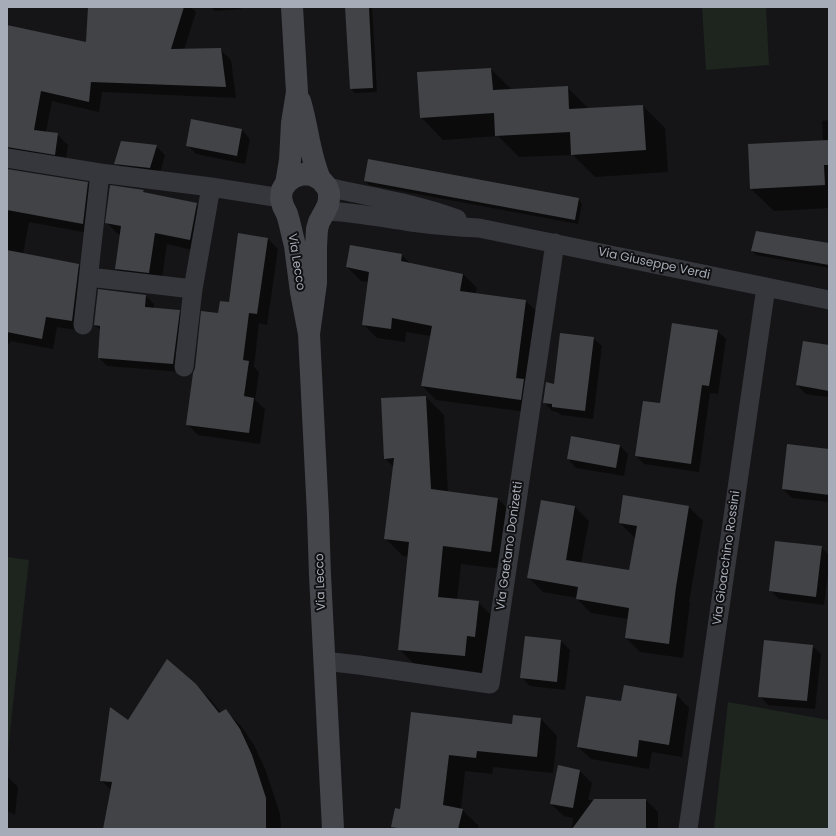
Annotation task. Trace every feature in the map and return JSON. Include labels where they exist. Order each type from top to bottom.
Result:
[{"type":"street","name":"Via Lecco","points":[[292,7],[297,92],[285,198],[296,250],[301,292],[309,334],[333,829]]},
{"type":"street","name":"Via Lecco","points":[[297,92],[303,111],[312,159],[315,168],[329,193],[328,205],[318,222],[317,229],[316,283],[309,334]]},
{"type":"street","points":[[7,158],[100,173],[285,198],[294,177],[303,174],[312,175],[323,183]]},
{"type":"street","points":[[83,325],[100,173]]},
{"type":"street","name":"Via Giuseppe Verdi","points":[[323,183],[427,209],[479,228]]},
{"type":"street","points":[[184,367],[193,289],[211,187]]},
{"type":"street","name":"Via Lecco","points":[[285,198],[294,219],[308,222],[324,213]]},
{"type":"street","name":"Via Giuseppe Verdi","points":[[324,213],[350,212],[418,223],[479,228],[829,300]]},
{"type":"street","name":"Via Gaetano Donizetti","points":[[324,661],[490,684],[555,243]]},
{"type":"street","points":[[89,277],[193,289]]},
{"type":"street","name":"Via Gioacchino Rossini","points":[[688,829],[766,287]]},
{"type":"shaded area","points":[[702,7],[766,7],[769,65],[706,70]]},
{"type":"shaded area","points":[[7,557],[29,560],[7,766]]},
{"type":"shaded area","points":[[728,702],[829,720],[829,829],[714,829]]},
{"type":"building","points":[[88,7],[184,7],[171,49],[221,48],[226,87],[91,82],[89,102],[41,91],[34,130],[58,133],[55,155],[7,147],[7,25],[86,42]]},
{"type":"building","points":[[345,7],[369,7],[373,88],[350,89]]},
{"type":"building","points":[[491,68],[493,90],[568,86],[569,109],[643,105],[646,150],[571,155],[570,132],[495,136],[494,113],[420,118],[417,72]]},
{"type":"building","points":[[191,119],[242,129],[237,156],[186,146]]},
{"type":"building","points":[[829,140],[829,165],[824,165],[825,185],[750,189],[748,144]]},
{"type":"building","points":[[121,141],[157,145],[150,168],[114,164]]},
{"type":"building","points":[[368,159],[579,198],[575,220],[364,181]]},
{"type":"building","points":[[7,169],[88,182],[83,224],[7,210]]},
{"type":"building","points":[[110,185],[144,190],[143,192],[197,203],[190,240],[155,233],[149,273],[115,269],[121,226],[105,223]]},
{"type":"building","points":[[756,231],[829,243],[829,265],[751,251]]},
{"type":"building","points":[[238,233],[268,238],[257,314],[249,313],[243,360],[249,361],[244,396],[254,398],[249,433],[186,425],[195,368],[201,311],[218,313],[220,301],[229,302]]},
{"type":"building","points":[[350,245],[402,254],[401,261],[463,274],[460,291],[526,300],[516,378],[524,379],[521,400],[421,386],[432,326],[392,318],[391,329],[362,325],[369,272],[346,267]]},
{"type":"building","points":[[7,250],[79,264],[72,321],[46,317],[42,339],[7,332]]},
{"type":"building","points":[[98,289],[146,295],[145,307],[180,310],[173,364],[98,358],[100,326],[94,325]]},
{"type":"building","points":[[672,323],[718,330],[709,386],[702,385],[691,464],[635,456],[643,401],[660,403]]},
{"type":"building","points":[[560,333],[594,337],[585,411],[552,407],[552,404],[543,403],[546,382],[554,384]]},
{"type":"building","points":[[803,341],[829,345],[829,391],[796,385]]},
{"type":"building","points":[[426,396],[431,489],[498,498],[491,552],[443,546],[438,597],[479,601],[475,637],[467,636],[465,656],[398,650],[409,542],[384,539],[394,458],[384,459],[381,398]]},
{"type":"building","points":[[571,436],[620,445],[616,468],[567,459]]},
{"type":"building","points":[[787,444],[829,449],[829,495],[782,489]]},
{"type":"building","points":[[623,495],[689,506],[676,587],[669,644],[625,638],[629,608],[576,599],[578,587],[527,578],[541,500],[575,506],[566,560],[629,570],[637,526],[619,523]]},
{"type":"building","points":[[775,541],[822,546],[816,597],[769,591]]},
{"type":"building","points":[[525,636],[561,640],[557,682],[520,678]]},
{"type":"building","points":[[764,640],[813,645],[807,701],[758,697]]},
{"type":"building","points":[[167,659],[196,684],[219,713],[226,709],[240,729],[252,755],[266,798],[266,829],[103,829],[112,782],[100,781],[110,707],[128,720]]},
{"type":"building","points":[[624,685],[677,694],[669,745],[639,740],[637,757],[577,747],[586,696],[621,701]]},
{"type":"building","points":[[411,712],[512,724],[513,715],[541,718],[537,757],[477,751],[476,758],[449,755],[443,805],[463,809],[458,829],[397,829],[391,827],[395,808],[400,809]]},
{"type":"building","points":[[558,765],[580,770],[573,808],[550,804]]},
{"type":"building","points":[[594,799],[646,799],[646,829],[572,829]]}]
